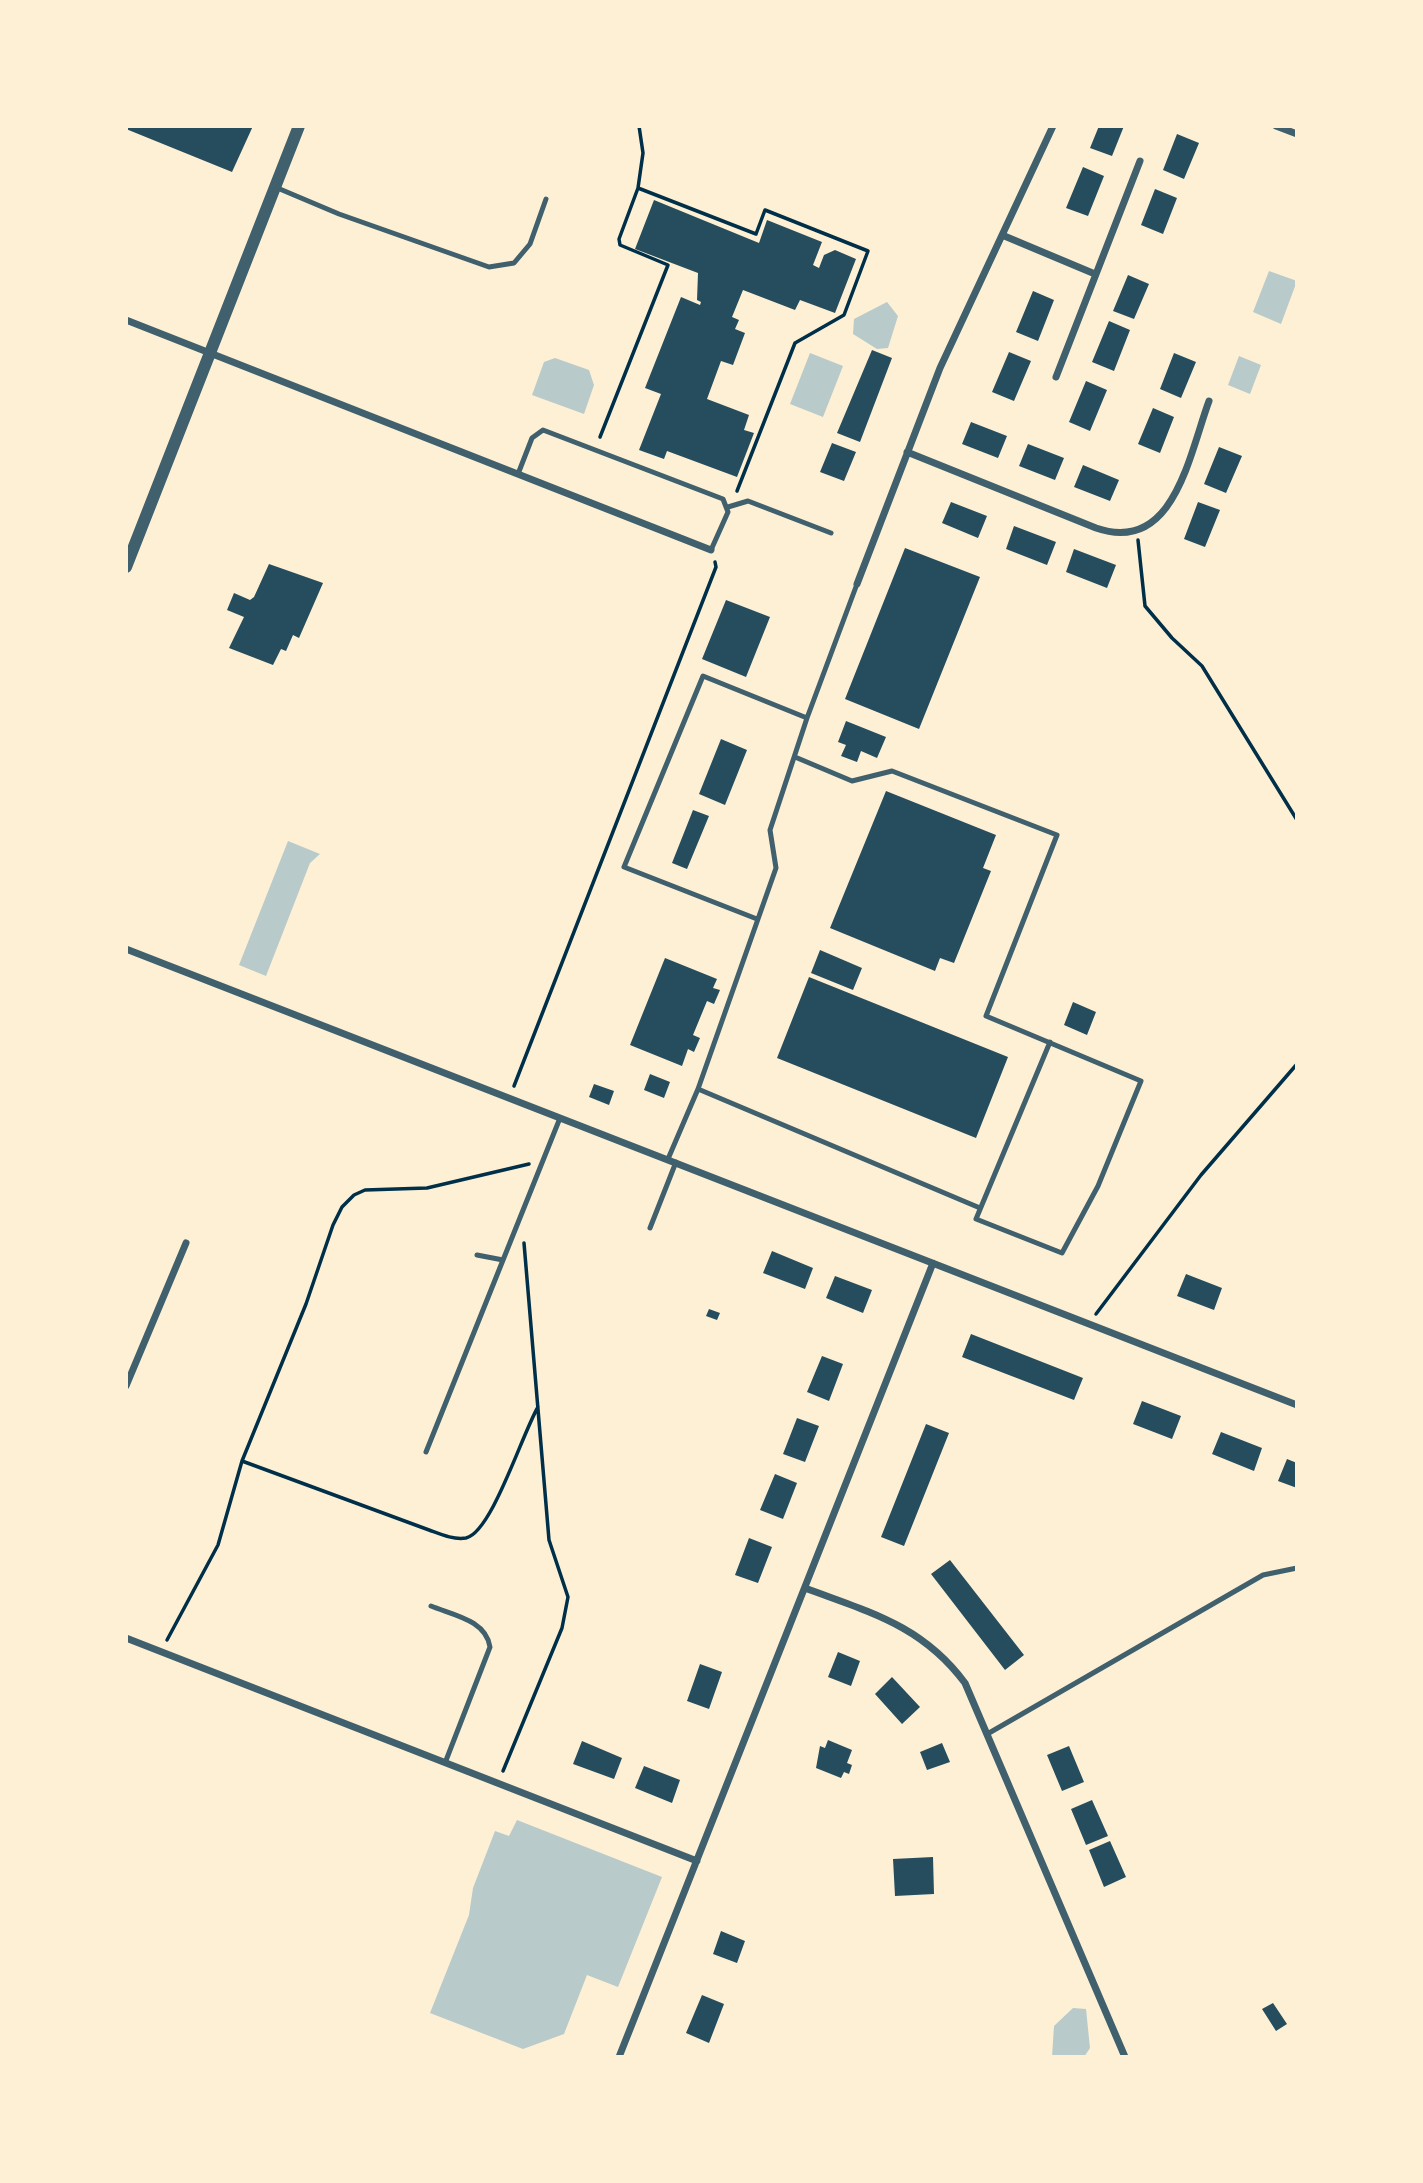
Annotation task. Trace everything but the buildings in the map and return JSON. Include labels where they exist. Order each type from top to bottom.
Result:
[{"type":"street","points":[[126,567],[299,126]]},
{"type":"street","points":[[857,584],[944,358],[1053,126]]},
{"type":"street","points":[[1276,126],[1297,134]]},
{"type":"street","points":[[1056,377],[1140,161]]},
{"type":"street","points":[[1002,235],[1096,274]]},
{"type":"street","points":[[126,320],[711,550]]},
{"type":"street","points":[[907,452],[1096,528],[1116,533],[1137,531],[1156,521],[1170,504],[1209,401]]},
{"type":"street","points":[[126,949],[1297,1405]]},
{"type":"street","points":[[126,1386],[186,1243]]},
{"type":"street","points":[[619,2057],[933,1263]]},
{"type":"street","points":[[805,1588],[894,1621],[925,1640],[965,1682],[1125,2057]]},
{"type":"street","points":[[126,1638],[697,1861]]},
{"type":"lane","points":[[275,187],[339,214],[489,267],[514,263],[530,243],[547,199]]},
{"type":"lane","points":[[518,474],[532,438],[543,430],[723,499],[728,507]]},
{"type":"lane","points":[[728,507],[747,501],[831,533]]},
{"type":"lane","points":[[711,550],[728,507]]},
{"type":"lane","points":[[650,1228],[776,868],[770,830],[807,718],[857,584]]},
{"type":"lane","points":[[757,919],[624,866],[703,676],[807,718]]},
{"type":"lane","points":[[796,757],[852,781],[892,771],[1056,835],[986,1016],[1050,1042],[1141,1081],[1098,1186],[1062,1253],[976,1219],[1050,1042]]},
{"type":"lane","points":[[698,1089],[981,1208]]},
{"type":"lane","points":[[426,1452],[560,1118]]},
{"type":"lane","points":[[477,1255],[503,1260]]},
{"type":"lane","points":[[989,1733],[1263,1575],[1297,1568]]},
{"type":"lane","points":[[430,1606],[478,1626],[487,1636],[490,1647],[445,1763]]},
{"type":"path","points":[[600,437],[668,265],[620,245],[619,239],[638,188],[643,153],[639,126]]},
{"type":"path","points":[[638,188],[756,234],[765,210],[868,251],[844,314],[795,343],[736,496]]},
{"type":"path","points":[[1137,531],[1145,606],[1171,638],[1202,666],[1297,820]]},
{"type":"path","points":[[509,1099],[716,567],[711,550]]},
{"type":"path","points":[[1088,1324],[1201,1175],[1297,1064]]},
{"type":"path","points":[[161,1651],[218,1545],[242,1461],[306,1304],[333,1225],[354,1195],[365,1190],[427,1188],[543,1160]]},
{"type":"path","points":[[498,1783],[542,1681],[568,1608],[566,1587],[549,1540],[524,1241]]},
{"type":"path","points":[[242,1461],[429,1530],[450,1537],[466,1538],[481,1529],[491,1511],[524,1430],[538,1406]]},
{"type":"shaded area","points":[[1269,271],[1297,281],[1281,324],[1253,312]]},
{"type":"shaded area","points":[[887,302],[898,316],[888,348],[877,349],[853,334],[854,319]]},
{"type":"shaded area","points":[[810,353],[843,366],[823,417],[790,404]]},
{"type":"shaded area","points":[[1239,356],[1261,365],[1250,394],[1228,385]]},
{"type":"shaded area","points":[[555,358],[589,370],[594,385],[584,414],[532,395],[544,362]]},
{"type":"shaded area","points":[[288,841],[320,854],[310,863],[266,976],[239,965]]},
{"type":"shaded area","points":[[517,1820],[662,1877],[618,1987],[587,1975],[564,2034],[523,2049],[430,2013],[469,1915],[473,1888],[495,1831],[509,1836]]},
{"type":"shaded area","points":[[1073,2008],[1086,2009],[1090,2048],[1084,2057],[1052,2057],[1054,2026]]}]
